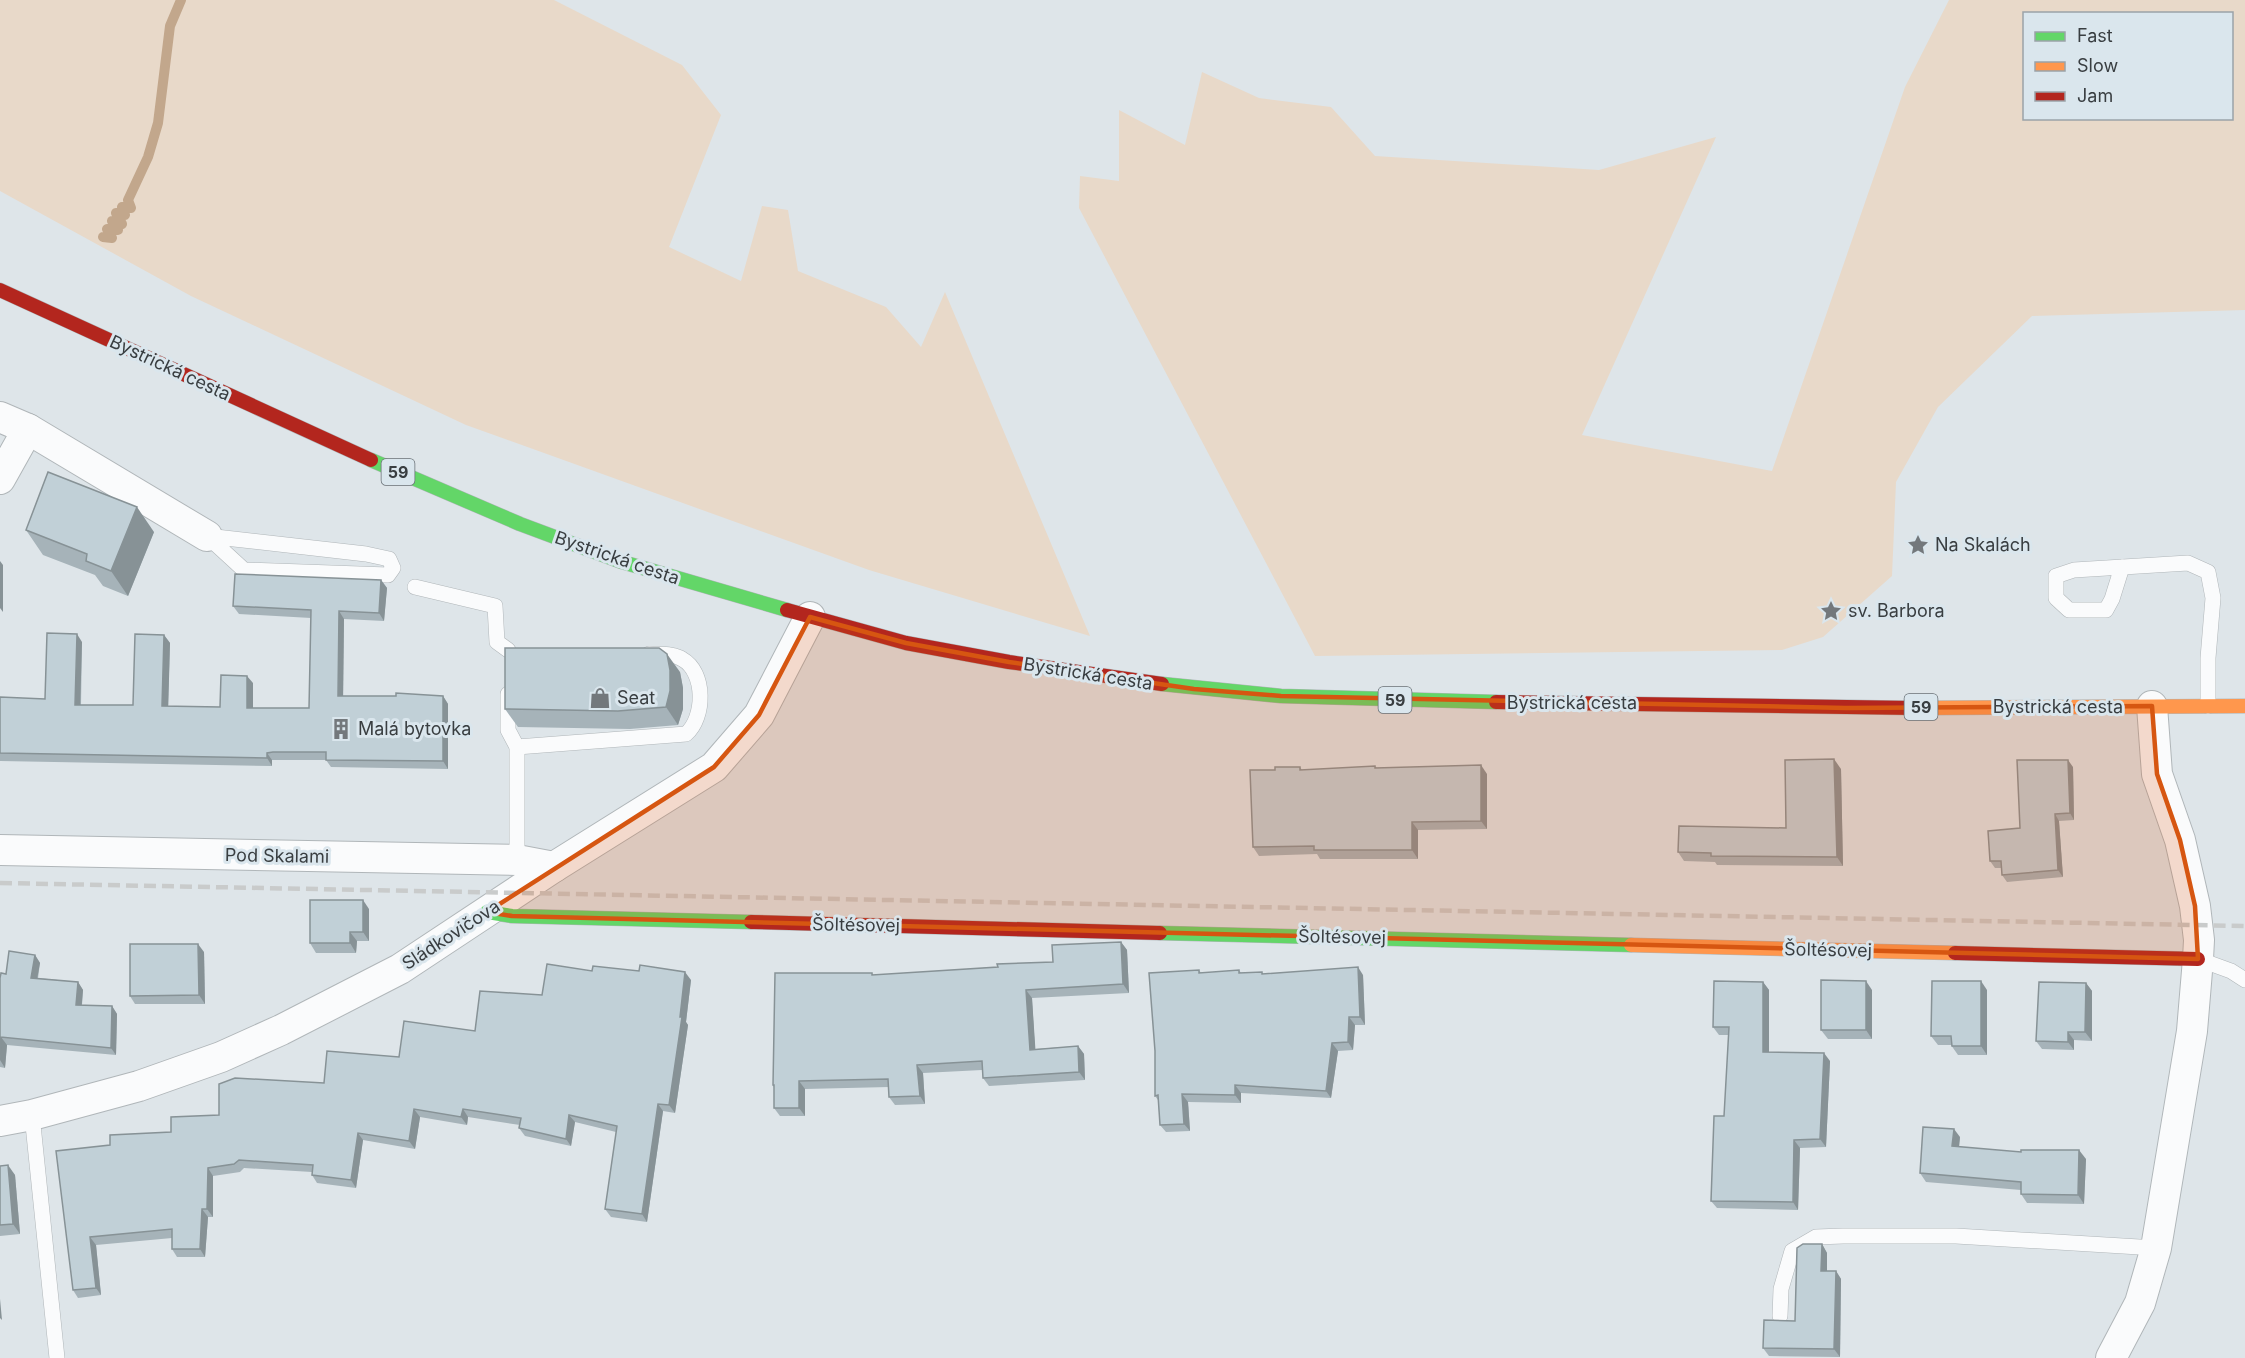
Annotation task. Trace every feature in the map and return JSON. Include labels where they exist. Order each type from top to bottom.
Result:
[{"type":"main road","name":"Bystrická cesta","points":[[0,290],[435,489],[520,524],[619,561],[906,643],[1009,662],[1194,689],[1281,696],[1846,708],[2245,706]]},
{"type":"main road","name":"Šoltésovej","points":[[487,912],[513,916],[2198,959]]},
{"type":"street","points":[[0,417],[28,429],[207,536]]},
{"type":"street","points":[[0,479],[28,429]]},
{"type":"street","name":"Sládkovičova","points":[[0,1121],[32,1115],[139,1086],[221,1057],[271,1035],[400,969],[554,867],[714,767],[759,715],[810,617]]},
{"type":"street","points":[[2111,1358],[2140,1303],[2156,1248],[2192,1031],[2198,959],[2197,925],[2185,862],[2180,840],[2157,774],[2152,706]]},
{"type":"street","name":"Pod Skalami","points":[[0,850],[517,860],[554,867]]},
{"type":"lane","points":[[207,536],[366,554],[389,559],[393,568],[388,575],[244,570],[207,536]]},
{"type":"lane","points":[[2122,567],[2106,610],[2069,610],[2056,598],[2056,576],[2074,570],[2122,567],[2188,563],[2208,572],[2213,598],[2208,658],[2208,706]]},
{"type":"lane","points":[[415,587],[495,606],[497,642],[512,654]]},
{"type":"lane","points":[[517,747],[686,734],[694,728],[701,699],[698,683],[690,666],[682,659],[671,655],[639,653]]},
{"type":"lane","points":[[508,685],[508,730],[517,747],[517,860]]},
{"type":"lane","points":[[2198,959],[2232,971],[2245,980]]},
{"type":"lane","points":[[32,1115],[57,1358]]},
{"type":"lane","points":[[1780,1316],[1781,1289],[1792,1251],[1816,1237],[1956,1236],[2156,1248]]},
{"type":"highlighted area","points":[[810,617],[906,643],[1009,662],[1194,689],[1281,696],[1846,708],[2152,706],[2157,774],[2180,840],[2195,906],[2198,959],[512,916],[487,912],[714,767],[759,715]]},
{"type":"shaded area","points":[[0,0],[554,0],[682,65],[721,115],[669,247],[741,281],[762,206],[788,210],[798,271],[886,307],[921,347],[945,292],[1090,636],[869,570],[466,425],[191,296],[0,191]]},
{"type":"shaded area","points":[[1949,0],[2245,0],[2245,310],[2032,316],[1938,407],[1896,482],[1892,576],[1823,637],[1782,650],[1315,656],[1079,208],[1080,176],[1119,181],[1119,110],[1185,145],[1202,72],[1259,98],[1331,107],[1375,156],[1599,170],[1716,137],[1582,435],[1772,471],[1905,87]]},
{"type":"building","points":[[48,472],[137,507],[111,571],[86,561],[87,554],[26,530]]},
{"type":"building","points":[[235,574],[381,580],[379,613],[339,611],[338,696],[396,696],[396,693],[443,696],[443,761],[326,760],[326,752],[273,752],[267,753],[267,758],[0,753],[0,697],[45,699],[47,633],[77,634],[75,705],[133,705],[135,634],[164,635],[162,706],[220,707],[221,675],[247,676],[247,708],[309,708],[311,610],[233,606]]},
{"type":"building","name":"Seat","points":[[505,648],[659,648],[667,654],[670,670],[670,691],[666,707],[618,711],[505,709]]},
{"type":"building","points":[[1834,759],[1837,857],[1711,856],[1711,853],[1678,852],[1679,826],[1786,828],[1785,760]]},
{"type":"building","points":[[2017,760],[2068,760],[2070,813],[2055,814],[2058,870],[2002,875],[2001,861],[1990,861],[1988,831],[2020,828]]},
{"type":"building","points":[[1481,765],[1481,821],[1412,822],[1412,850],[1314,850],[1314,846],[1253,847],[1250,770],[1275,770],[1275,767],[1300,767],[1300,770],[1375,766],[1375,768]]},
{"type":"building","points":[[310,900],[363,900],[363,932],[350,932],[350,943],[310,943]]},
{"type":"building","points":[[1121,942],[1123,984],[1026,990],[1030,1050],[1078,1046],[1079,1072],[983,1078],[982,1061],[917,1065],[920,1096],[889,1097],[888,1079],[799,1081],[799,1108],[774,1108],[775,973],[872,973],[872,975],[998,967],[997,964],[1053,962],[1052,945]]},
{"type":"building","points":[[130,944],[198,944],[199,995],[130,996]]},
{"type":"building","points":[[9,951],[35,955],[31,978],[78,982],[76,1005],[112,1006],[111,1048],[1,1037],[0,1059],[0,978],[1,973],[6,974]]},
{"type":"building","points":[[547,964],[592,971],[593,966],[639,971],[640,965],[685,972],[680,1017],[682,1017],[669,1105],[658,1104],[642,1214],[605,1209],[617,1126],[569,1115],[566,1139],[519,1128],[521,1118],[463,1109],[461,1117],[414,1109],[409,1141],[358,1133],[351,1180],[312,1175],[313,1165],[239,1160],[234,1164],[208,1168],[207,1209],[202,1209],[200,1249],[172,1249],[172,1229],[90,1237],[96,1288],[73,1290],[56,1151],[110,1145],[110,1135],[171,1132],[171,1117],[219,1115],[219,1084],[235,1078],[324,1083],[327,1051],[399,1057],[404,1021],[475,1031],[480,991],[542,995]]},
{"type":"building","points":[[1358,967],[1360,1017],[1349,1017],[1348,1042],[1332,1043],[1326,1091],[1235,1085],[1235,1095],[1182,1094],[1184,1124],[1160,1125],[1158,1095],[1155,1096],[1155,1051],[1149,973],[1239,970],[1239,973],[1262,972],[1262,974]]},
{"type":"building","points":[[1821,980],[1866,981],[1866,1030],[1821,1030]]},
{"type":"building","points":[[1714,981],[1763,982],[1763,1052],[1824,1053],[1820,1139],[1794,1140],[1793,1202],[1711,1201],[1714,1116],[1724,1116],[1729,1027],[1713,1027]]},
{"type":"building","points":[[1932,981],[1981,981],[1981,1046],[1952,1046],[1951,1036],[1931,1036]]},
{"type":"building","points":[[2039,982],[2086,983],[2085,1032],[2068,1032],[2068,1042],[2036,1041]]},
{"type":"building","points":[[1923,1127],[1954,1129],[1952,1146],[2021,1152],[2021,1150],[2079,1150],[2078,1195],[2021,1194],[2021,1182],[1920,1173]]},
{"type":"building","points":[[8,1165],[13,1224],[0,1225],[0,1166]]},
{"type":"building","points":[[1803,1244],[1822,1244],[1821,1271],[1836,1271],[1834,1349],[1763,1348],[1764,1320],[1795,1321],[1797,1248]]},
{"type":"waterway","points":[[103,237],[112,238],[107,229],[118,230],[112,221],[122,224],[116,213],[125,215],[122,207],[131,208],[128,200],[148,157],[158,123],[170,26],[181,0]]},
{"type":"railway","points":[[0,883],[2245,926]]},
{"type":"traffic: fast","points":[[371,460],[520,524],[619,561],[787,610]]},
{"type":"traffic: fast","points":[[1162,684],[1281,696],[1496,702]]},
{"type":"traffic: fast","points":[[487,912],[512,916],[751,922]]},
{"type":"traffic: fast","points":[[1160,933],[1631,945]]},
{"type":"traffic: slow","points":[[1915,708],[2245,706]]},
{"type":"traffic: slow","points":[[1631,945],[1955,953]]},
{"type":"traffic: jam","points":[[0,290],[371,460]]},
{"type":"traffic: jam","points":[[787,610],[906,643],[1009,662],[1162,684]]},
{"type":"traffic: jam","points":[[1496,702],[1915,708]]},
{"type":"traffic: jam","points":[[751,922],[1160,933]]},
{"type":"traffic: jam","points":[[1955,953],[2198,959]]},
{"type":"place","name":"Na Skalách","points":[[1918,545]]},
{"type":"place","name":"sv. Barbora","points":[[1831,611]]},
{"type":"place","name":"Seat","points":[[600,698]]},
{"type":"place","name":"Malá bytovka","points":[[341,729]]}]
